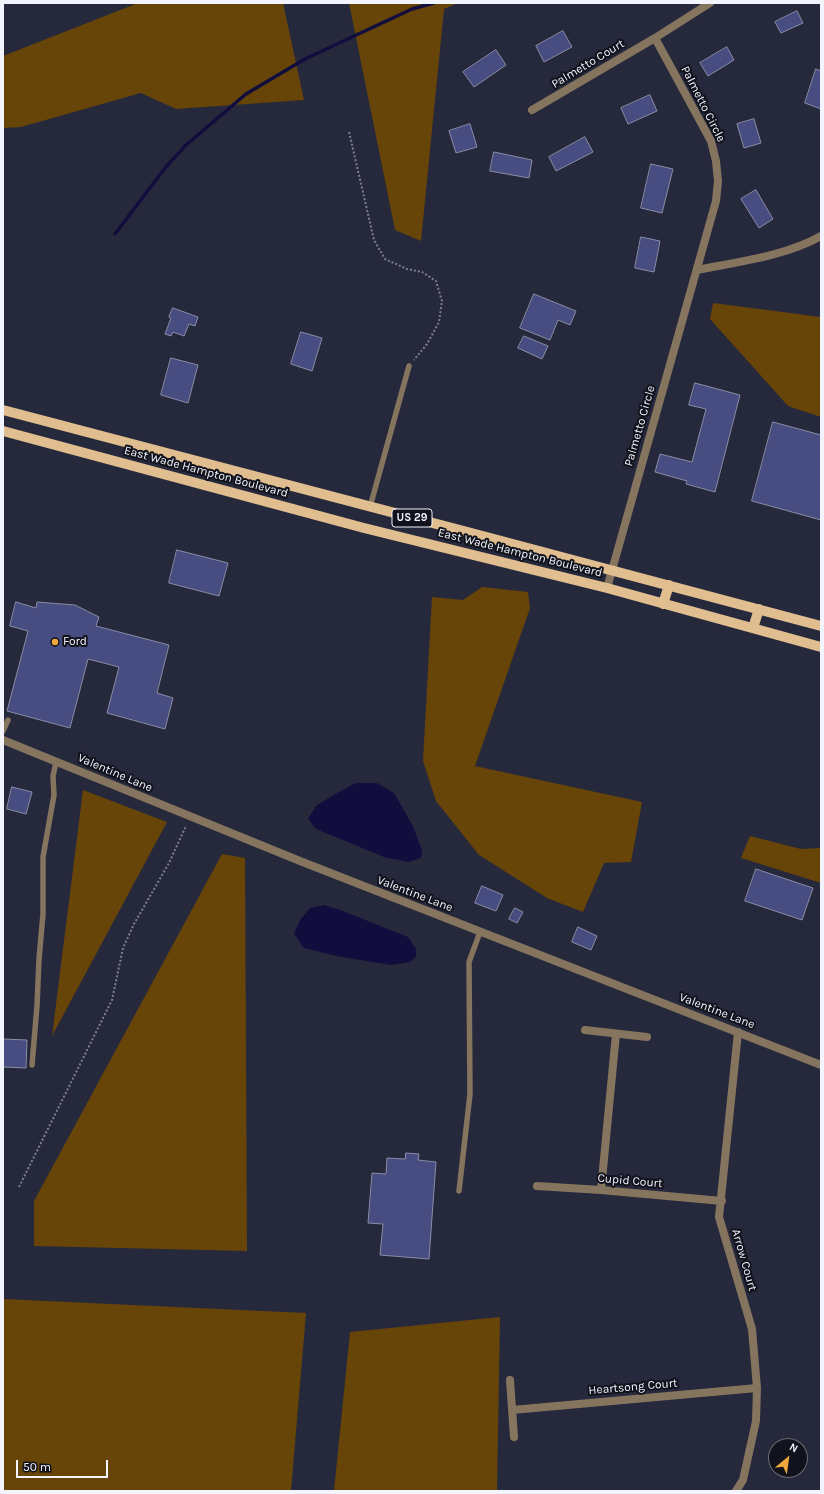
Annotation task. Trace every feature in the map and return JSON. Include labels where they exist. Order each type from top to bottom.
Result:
[{"type":"main road","name":"East Wade Hampton Boulevard","points":[[3,410],[821,626]]},
{"type":"main road","name":"East Wade Hampton Boulevard","points":[[3,431],[364,528],[607,588],[821,647]]},
{"type":"main road","points":[[663,604],[669,585]]},
{"type":"main road","points":[[753,628],[759,609]]},
{"type":"street","points":[[656,38],[710,3]]},
{"type":"street","name":"Palmetto Court","points":[[532,110],[656,38]]},
{"type":"street","name":"Palmetto Circle","points":[[607,588],[716,201],[718,181],[716,161],[711,141],[656,38]]},
{"type":"street","points":[[697,270],[760,257],[796,247],[821,236]]},
{"type":"street","name":"Valentine Lane","points":[[3,740],[190,818],[821,1065]]},
{"type":"street","points":[[584,1030],[648,1037]]},
{"type":"street","name":"Arrow Court","points":[[736,1491],[743,1480],[754,1428],[757,1388],[752,1329],[719,1217],[722,1201],[738,1032]]},
{"type":"street","points":[[601,1190],[616,1034]]},
{"type":"street","name":"Cupid Court","points":[[537,1186],[722,1201]]},
{"type":"street","points":[[510,1380],[514,1437]]},
{"type":"street","name":"Heartsong Court","points":[[512,1410],[757,1388]]},
{"type":"lane","points":[[370,507],[409,366]]},
{"type":"lane","points":[[3,731],[8,720]]},
{"type":"lane","points":[[32,1065],[38,1006],[39,959],[44,914],[43,857],[53,802],[53,776],[56,762]]},
{"type":"lane","points":[[459,1191],[470,1094],[470,962],[480,932]]},
{"type":"path","points":[[349,132],[374,240],[385,259],[407,269],[422,272],[436,281],[442,301],[439,322],[427,344],[409,366]]},
{"type":"path","points":[[19,1187],[112,1000],[119,962],[131,930],[168,863],[190,818]]},
{"type":"shaded area","points":[[138,3],[283,3],[304,100],[176,109],[141,93],[21,127],[3,128],[3,56]]},
{"type":"shaded area","points":[[349,3],[458,3],[444,9],[421,241],[395,230]]},
{"type":"shaded area","points":[[713,303],[821,317],[821,417],[788,406],[710,319]]},
{"type":"shaded area","points":[[482,587],[528,592],[530,608],[475,766],[642,802],[631,862],[604,863],[583,912],[547,898],[479,855],[436,801],[423,761],[432,597],[463,600]]},
{"type":"shaded area","points":[[356,783],[377,783],[394,793],[413,826],[422,851],[421,858],[408,862],[384,857],[316,829],[308,819],[316,806]]},
{"type":"shaded area","points":[[83,790],[167,822],[52,1036]]},
{"type":"shaded area","points":[[750,836],[801,849],[821,848],[821,883],[741,858]]},
{"type":"shaded area","points":[[222,854],[245,858],[247,1251],[34,1246],[34,1201]]},
{"type":"shaded area","points":[[324,905],[408,937],[416,949],[416,957],[410,962],[391,965],[336,956],[304,948],[294,934],[300,920],[310,908]]},
{"type":"shaded area","points":[[3,1299],[306,1313],[291,1491],[3,1491]]},
{"type":"shaded area","points":[[500,1317],[497,1491],[334,1491],[350,1332]]},
{"type":"building","points":[[797,11],[803,23],[781,33],[775,22]]},
{"type":"building","points":[[563,31],[572,47],[544,62],[536,46]]},
{"type":"building","points":[[727,47],[734,60],[708,76],[700,63]]},
{"type":"building","points":[[496,50],[506,65],[474,87],[463,72]]},
{"type":"building","points":[[816,69],[821,71],[821,109],[805,103]]},
{"type":"building","points":[[650,95],[657,111],[628,124],[621,108]]},
{"type":"building","points":[[754,119],[761,143],[744,148],[737,124]]},
{"type":"building","points":[[470,124],[477,147],[456,153],[449,131]]},
{"type":"building","points":[[585,137],[593,152],[556,171],[549,157]]},
{"type":"building","points":[[494,152],[532,160],[529,178],[490,171]]},
{"type":"building","points":[[651,164],[673,169],[662,213],[641,208]]},
{"type":"building","points":[[756,190],[773,219],[759,228],[741,199]]},
{"type":"building","points":[[641,237],[660,241],[654,272],[635,268]]},
{"type":"building","points":[[534,294],[576,311],[570,325],[558,320],[550,340],[520,328]]},
{"type":"building","points":[[173,308],[198,317],[195,326],[189,324],[184,336],[173,332],[171,336],[165,334]]},
{"type":"building","points":[[301,332],[322,338],[312,371],[291,364]]},
{"type":"building","points":[[524,336],[548,346],[542,359],[518,348]]},
{"type":"building","points":[[171,358],[198,365],[188,403],[161,395]]},
{"type":"building","points":[[695,383],[740,395],[715,492],[686,484],[687,481],[655,472],[660,454],[692,462],[706,409],[689,405]]},
{"type":"building","points":[[773,422],[821,435],[821,520],[752,501]]},
{"type":"building","points":[[177,550],[228,563],[219,596],[169,583]]},
{"type":"building","points":[[16,602],[36,608],[37,602],[75,605],[99,617],[96,626],[169,645],[157,693],[173,698],[165,729],[107,713],[119,667],[88,659],[70,728],[7,711],[28,631],[10,626]]},
{"type":"building","points":[[12,787],[32,792],[26,814],[7,809]]},
{"type":"building","points":[[756,869],[813,888],[802,920],[745,901]]},
{"type":"building","points":[[482,886],[503,895],[496,911],[475,903]]},
{"type":"building","points":[[515,908],[523,912],[517,923],[509,919]]},
{"type":"building","points":[[578,927],[597,936],[591,950],[572,942]]},
{"type":"building","points":[[3,1039],[27,1040],[26,1068],[3,1067]]},
{"type":"building","points":[[406,1153],[419,1154],[418,1160],[436,1162],[429,1259],[380,1255],[383,1224],[368,1223],[372,1173],[386,1174],[387,1158],[405,1159]]},
{"type":"waterway","points":[[115,234],[165,168],[186,145],[246,94],[305,59],[412,9],[434,3]]},
{"type":"place","name":"Ford","points":[[55,642]]}]
